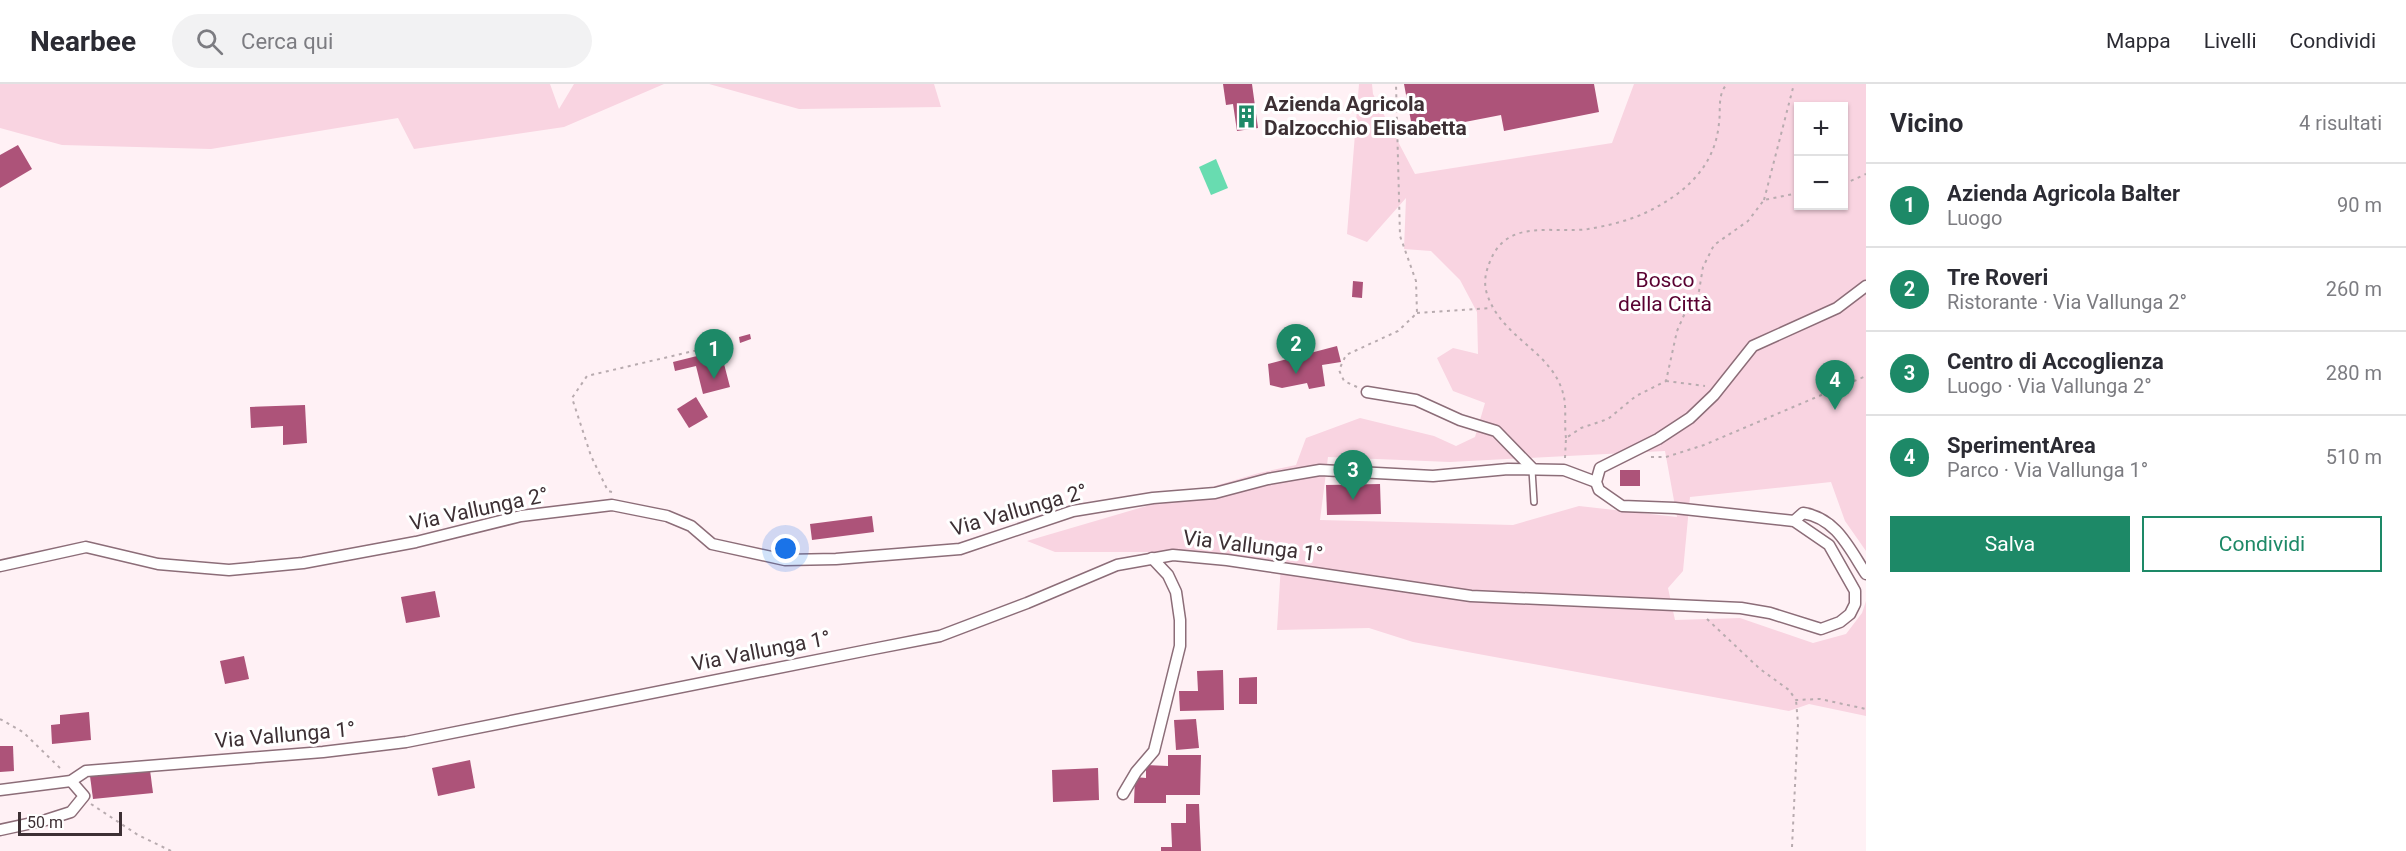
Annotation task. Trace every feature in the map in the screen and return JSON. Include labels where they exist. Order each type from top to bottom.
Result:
[{"type":"street","points":[[1596,482],[1600,468],[1658,439],[1690,418],[1714,394],[1753,346],[1837,308],[1866,286]]},
{"type":"street","points":[[1367,392],[1416,400],[1460,420],[1496,431],[1532,468]]},
{"type":"street","name":"Via Vallunga 2°","points":[[0,566],[86,547],[158,564],[229,570],[303,563],[416,542],[521,516],[612,505],[667,516],[691,526],[712,544],[785,560],[915,555],[960,549],[1073,511],[1154,498],[1215,493],[1320,470],[1433,476],[1532,468],[1564,470],[1596,482]]},
{"type":"street","name":"Via Vallunga 1°","points":[[0,790],[71,781],[86,771],[323,752],[406,742],[940,636],[1117,565],[1173,555],[1227,560],[1470,596],[1695,606],[1770,613],[1821,629],[1840,622],[1855,604],[1855,591],[1829,545],[1794,521],[1675,508],[1622,506],[1609,500],[1599,490],[1596,482]]},
{"type":"street","points":[[1794,521],[1803,513],[1817,515],[1843,537],[1866,574]]},
{"type":"street","points":[[1123,794],[1136,772],[1154,751],[1180,646],[1180,620],[1176,592],[1168,575],[1152,558]]},
{"type":"street","points":[[0,830],[71,812],[84,796],[71,781]]},
{"type":"lane","points":[[1532,468],[1534,502]]},
{"type":"path","points":[[1396,84],[1401,236],[1416,281],[1417,313]]},
{"type":"path","points":[[1564,470],[1566,438],[1563,394],[1544,359],[1512,333],[1493,308],[1484,282],[1486,269],[1493,255],[1515,233],[1539,229],[1567,230],[1603,225],[1642,214],[1675,197],[1692,184],[1706,165],[1713,147],[1719,127],[1720,96],[1726,84]]},
{"type":"path","points":[[1666,381],[1677,331],[1688,306],[1700,291],[1703,267],[1714,245],[1748,221],[1764,200],[1794,84]]},
{"type":"path","points":[[1848,182],[1866,174]]},
{"type":"path","points":[[1764,200],[1794,194]]},
{"type":"path","points":[[1367,392],[1344,381],[1340,370],[1346,356],[1398,331],[1417,313],[1493,308]]},
{"type":"path","points":[[616,493],[608,491],[591,456],[572,398],[587,376],[698,350]]},
{"type":"path","points":[[1645,458],[1666,457],[1704,446],[1866,376]]},
{"type":"path","points":[[1566,438],[1581,428],[1608,419],[1636,396],[1666,381],[1703,385],[1714,394]]},
{"type":"path","points":[[1695,606],[1760,669],[1789,690],[1796,700],[1798,724],[1792,847]]},
{"type":"path","points":[[1796,700],[1820,699],[1866,709]]},
{"type":"path","points":[[0,719],[23,732],[54,760],[71,781]]},
{"type":"path","points":[[84,796],[87,801],[138,835],[171,851]]},
{"type":"green space","points":[[0,84],[550,84],[559,109],[574,84],[664,84],[564,127],[414,149],[398,118],[211,149],[62,145],[0,128]]},
{"type":"green space","points":[[709,84],[934,84],[941,107],[799,109]]},
{"type":"green space","name":"Bosco della Città","points":[[1359,84],[1372,84],[1373,94],[1415,174],[1612,143],[1634,84],[1866,84],[1866,551],[1845,521],[1831,482],[1690,497],[1683,571],[1668,588],[1675,620],[1740,618],[1813,643],[1846,634],[1862,613],[1866,601],[1866,716],[1809,704],[1789,711],[1413,642],[1369,628],[1277,630],[1281,564],[1173,552],[1055,552],[1027,541],[1259,473],[1296,465],[1306,438],[1360,418],[1434,436],[1456,446],[1475,437],[1485,403],[1453,391],[1437,358],[1453,348],[1478,354],[1477,312],[1460,280],[1431,251],[1404,249],[1406,198],[1367,242],[1347,234]],"holes":[[[1665,451],[1677,517],[1579,506],[1513,525],[1320,520],[1328,457],[1450,462]]]},
{"type":"shaded area","points":[[1216,159],[1228,188],[1211,195],[1199,167]]},
{"type":"building","name":"Azienda Agricola Dalzocchio Elisabetta","points":[[1223,84],[1252,84],[1258,128],[1237,131],[1233,104],[1226,105]]},
{"type":"building","points":[[1404,84],[1594,84],[1599,112],[1504,131],[1501,115],[1413,132]]},
{"type":"building","points":[[18,145],[32,169],[0,188],[0,155]]},
{"type":"building","points":[[1353,281],[1363,282],[1362,298],[1352,297]]},
{"type":"building","points":[[750,334],[751,339],[740,343],[739,337]]},
{"type":"building","points":[[1337,346],[1341,362],[1322,365],[1325,386],[1309,389],[1307,383],[1282,388],[1270,385],[1268,364]]},
{"type":"building","points":[[706,348],[711,349],[714,354],[711,363],[723,360],[730,387],[703,394],[696,366],[675,371],[673,362],[701,355]]},
{"type":"building","points":[[696,397],[708,417],[689,428],[677,409]]},
{"type":"building","points":[[305,405],[307,443],[283,445],[283,426],[251,428],[250,407]]},
{"type":"building","points":[[1620,470],[1640,470],[1640,486],[1620,486]]},
{"type":"building","points":[[1380,484],[1381,514],[1327,515],[1326,485]]},
{"type":"building","points":[[872,516],[874,532],[812,540],[810,524]]},
{"type":"building","points":[[435,591],[440,617],[406,623],[401,597]]},
{"type":"building","points":[[244,656],[249,679],[225,684],[220,661]]},
{"type":"building","points":[[1223,670],[1224,710],[1180,711],[1179,691],[1198,691],[1197,671]]},
{"type":"building","points":[[1257,677],[1257,704],[1239,704],[1239,678]]},
{"type":"building","points":[[89,712],[91,740],[52,744],[51,725],[60,724],[60,715]]},
{"type":"building","points":[[1196,719],[1199,748],[1176,750],[1174,720]]},
{"type":"building","points":[[0,746],[13,746],[14,771],[0,772]]},
{"type":"building","points":[[1168,755],[1201,755],[1200,795],[1166,795],[1166,803],[1134,803],[1135,777],[1146,778],[1146,765],[1168,766]]},
{"type":"building","points":[[470,760],[475,788],[438,796],[432,768]]},
{"type":"building","points":[[1098,768],[1099,800],[1053,802],[1052,770]]},
{"type":"building","points":[[150,770],[153,793],[93,799],[90,776]]},
{"type":"building","points":[[1186,804],[1199,804],[1201,851],[1161,851],[1161,847],[1172,847],[1171,823],[1186,823]]},
{"type":"place","name":"Azienda Agricola Dalzocchio Elisabetta","points":[[1246,116]]},
{"type":"place","name":"Tre Roveri","points":[[1296,374]]},
{"type":"place","name":"Azienda Agricola Balter","points":[[714,379]]},
{"type":"place","name":"SperimentArea","points":[[1835,410]]},
{"type":"place","name":"Centro di Accoglienza","points":[[1353,500]]}]
